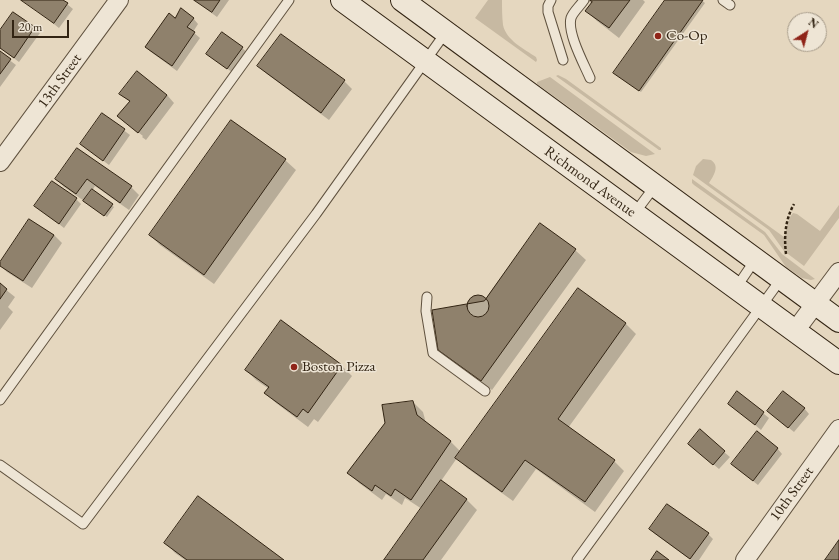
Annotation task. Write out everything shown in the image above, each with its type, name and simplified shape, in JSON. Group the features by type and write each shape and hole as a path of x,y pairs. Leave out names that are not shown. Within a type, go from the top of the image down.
{"main road":[{"name":"Richmond Avenue","path":"342,0 839,363"},
{"path":"402,0 839,321"}],"street":[{"name":"13th Street","path":"0,162 119,0"},
{"path":"795,331 839,272"},
{"name":"10th Street","path":"745,560 839,428"}],"lane":[{"path":"0,400 289,0"},
{"path":"551,0 548,6 548,12 563,60"},
{"path":"584,0 572,16 571,26 574,38 590,78"},
{"path":"0,465 83,524 316,214 446,32"},
{"path":"634,214 654,186"},
{"path":"736,288 756,260"},
{"path":"577,560 781,279"},
{"path":"427,297 426,311 433,353 485,391"}],"path":[{"path":"786,254 784,233 794,204"}],"shaded area":[{"path":"488,0 502,0 503,25 505,30 516,44 536,57 536,62 475,18"},
{"path":"558,75 566,79 661,148 661,150 556,76"},
{"path":"550,77 655,154 646,156 631,152 537,84 537,82"},
{"path":"703,159 714,162 716,168 709,183 784,237 790,217 793,213 797,214 820,231 839,205 839,218 804,266 784,251 769,230 693,175 696,166"},
{"path":"692,179 765,232 782,254 815,279 811,280 802,278 786,267 764,235 694,185 692,183"}],"building":[{"path":"21,0 63,0 68,3 54,23"},
{"path":"194,0 220,0 212,12"},
{"path":"590,0 630,0 609,28 585,11 592,2"},
{"name":"Co-Op","path":"665,0 703,0 639,91 613,73"},
{"path":"181,8 194,18 187,27 195,32 172,66 145,47 169,13 175,18"},
{"path":"13,12 35,27 14,58 0,48 0,30"},
{"path":"222,32 243,47 227,69 206,54"},
{"path":"281,34 345,80 321,113 257,66"},
{"path":"0,51 11,59 0,74"},
{"path":"137,71 167,95 138,133 117,116 130,101 119,94"},
{"path":"102,113 125,129 103,161 80,144"},
{"path":"231,120 286,159 204,275 149,235"},
{"path":"77,148 132,186 120,203 87,179 76,194 55,179"},
{"path":"52,181 77,198 59,224 34,206"},
{"path":"92,189 113,204 104,216 83,201"},
{"path":"29,219 54,235 23,281 0,266 0,262"},
{"path":"540,223 576,249 481,381 438,350 432,310 484,301"},
{"path":"0,283 7,289 0,299"},
{"path":"578,288 626,323 558,419 615,460 585,502 525,460 502,492 455,458"},
{"path":"478,295 486,298 489,306 486,314 478,317 470,314 467,306 470,298"},
{"name":"Boston Pizza","path":"281,320 342,365 308,413 303,409 297,417 264,393 269,387 245,370"},
{"path":"737,391 764,412 755,425 728,404"},
{"path":"783,391 805,408 788,428 767,411"},
{"path":"413,401 417,415 451,441 411,500 395,489 391,496 375,485 372,491 347,473 385,423 382,405"},
{"path":"700,429 725,451 713,465 688,444"},
{"path":"757,431 778,448 753,481 731,464"},
{"path":"441,480 467,499 423,560 384,560"},
{"path":"198,496 284,560 187,560 164,543"},
{"path":"667,504 709,533 690,559 649,529"},
{"path":"839,540 839,560 825,560"},
{"path":"657,551 669,560 651,560"}],"place":[{"name":"Co-Op","path":"658,36"},
{"name":"Boston Pizza","path":"294,367"}]}
